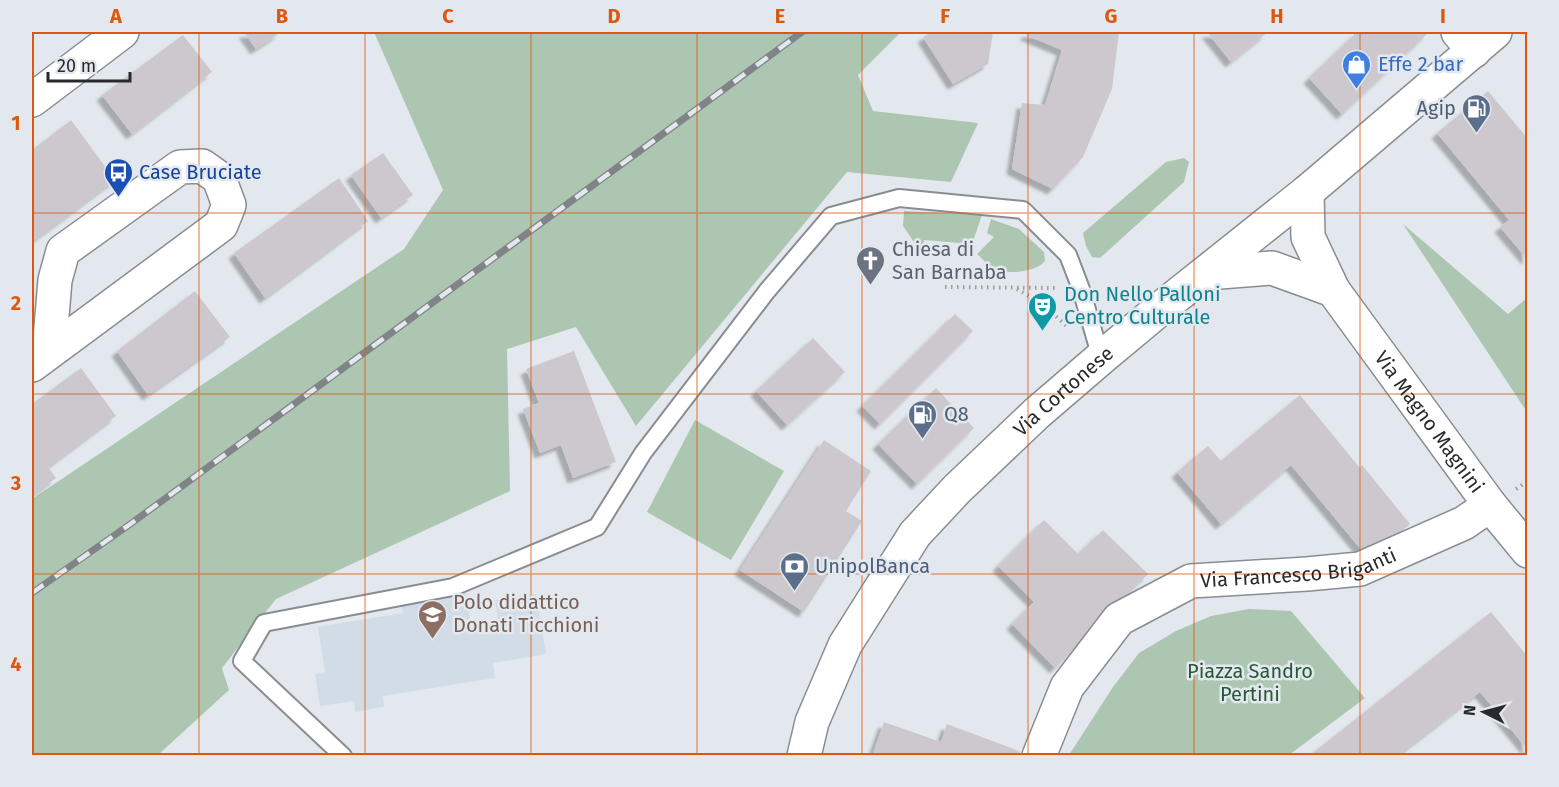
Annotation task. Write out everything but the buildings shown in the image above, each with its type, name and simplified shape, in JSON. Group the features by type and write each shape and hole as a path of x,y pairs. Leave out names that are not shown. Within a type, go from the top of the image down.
{"street":[{"path":"32,100 122,32"},
{"name":"Via Cortonese","path":"804,755 812,722 845,645 915,534 981,466 1037,413 1155,313 1307,192 1479,37"},
{"path":"202,166 219,178 229,206 221,225 40,359 63,251 180,167 202,166"},
{"name":"Via Magno Magnini","path":"1307,192 1308,237 1333,290 1397,380 1527,551"},
{"path":"1207,273 1272,268 1333,290"},
{"name":"Via Francesco Briganti","path":"1039,756 1067,687 1119,619 1191,580 1360,569 1464,523 1490,505"}],"lane":[{"path":"343,756 242,661 264,622 453,587 597,527 651,443 767,291 831,216 898,198 1023,210 1068,255 1081,288 1101,358"}],"path":[{"path":"945,287 1081,288"},
{"path":"1016,288 1041,303 1101,358"}],"shaded area":[{"name":"Polo didattico Donati Ticchioni","path":"466,591 471,625 498,620 495,600 536,594 546,654 493,663 495,678 383,696 384,707 355,712 354,701 320,706 315,674 325,672 318,627 403,613 401,602"}],"green space":[{"path":"374,32 901,32 858,75 873,111 978,123 951,182 847,172 636,426 576,327 507,349 510,491 276,599 222,668 229,690 158,755 32,756 32,499 404,249 443,190"},
{"path":"1184,158 1189,162 1184,182 1100,258 1092,257 1083,233 1166,162"},
{"path":"904,211 982,215 972,244 924,240 922,254 903,226"},
{"path":"991,219 1019,229 1044,252 1045,261 1036,267 1018,272 1000,271 991,266 977,254 994,237 987,233"},
{"path":"1403,224 1508,314 1527,298 1527,412"},
{"path":"695,420 784,471 731,560 647,512"},
{"name":"Piazza Sandro Pertini","path":"1249,609 1291,611 1365,698 1289,755 1069,755 1113,687 1139,653 1176,631 1211,616"}],"railway":[{"path":"32,593 129,525 802,32"}],"place":[{"name":"Effe 2 bar","path":"1357,90"},
{"name":"Agip","path":"1477,134"},
{"name":"Case Bruciate","path":"118,198"},
{"name":"Chiesa di San Barnaba","path":"871,286"},
{"name":"Don Nello Palloni Centro Culturale","path":"1043,332"},
{"name":"Q8","path":"923,440"},
{"name":"UnipolBanca","path":"794,592"},
{"name":"Polo didattico Donati Ticchioni","path":"432,640"}]}
